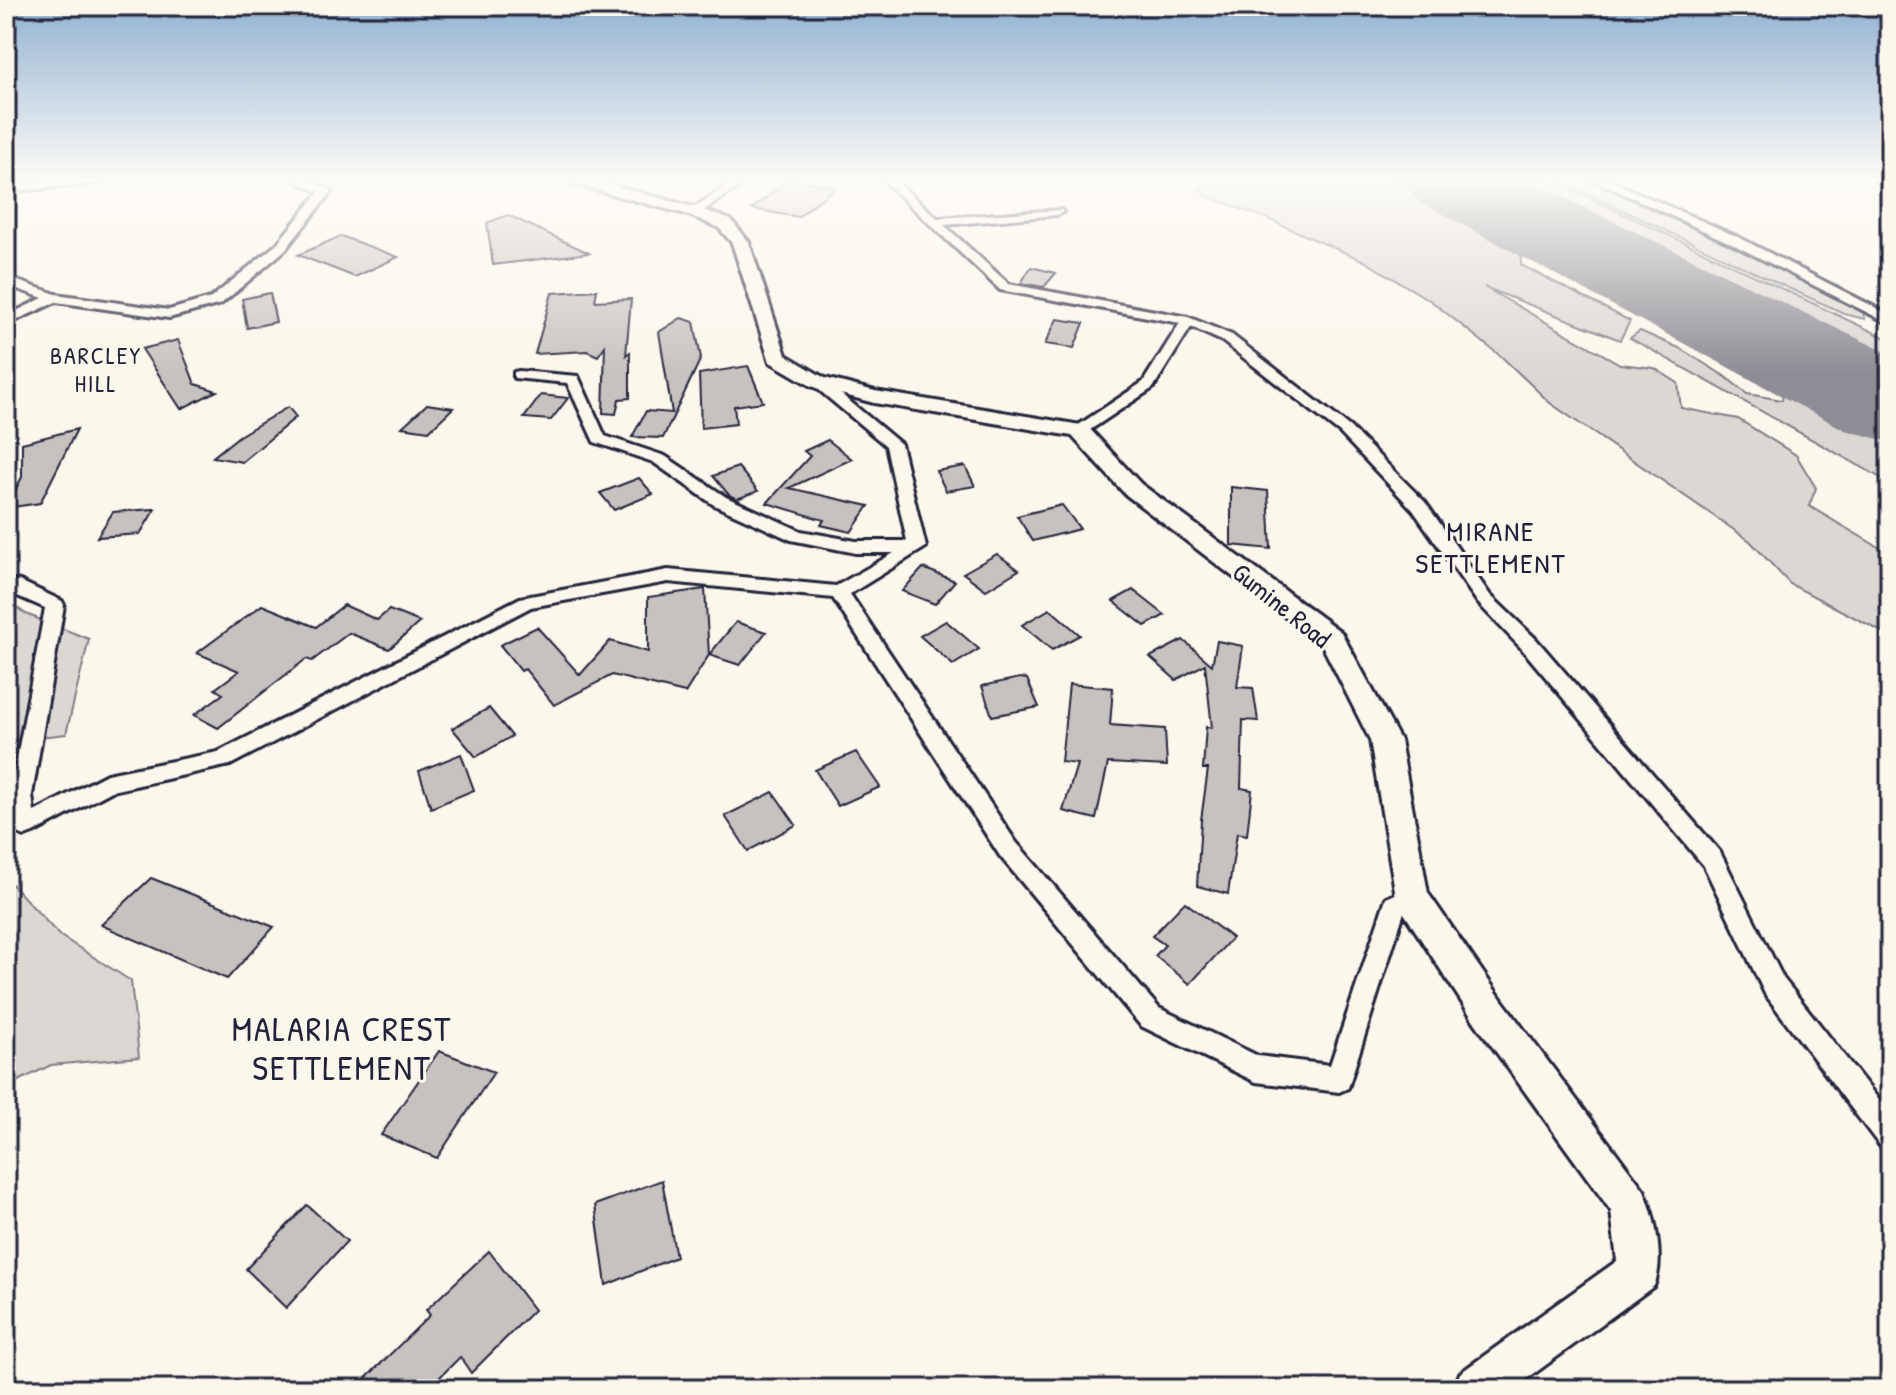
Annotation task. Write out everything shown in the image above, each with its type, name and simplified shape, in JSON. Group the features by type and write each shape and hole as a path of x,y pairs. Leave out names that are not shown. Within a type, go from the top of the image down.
{"main road":[{"path":"741,245 777,358 818,382 874,397 1079,431"},
{"name":"Gumine Road","path":"1079,431 1133,489 1332,639 1385,740 1412,897 1489,1012 1630,1204 1639,1271 1476,1389"}],"street":[{"path":"6,281 54,298 169,314 216,301 283,245"},
{"path":"959,245 1005,287 1188,321 1227,338 1345,430 1419,506 1484,599 1529,644 1712,859 1774,986 1890,1136"},
{"path":"1744,245 1890,320"},
{"path":"6,321 54,298"},
{"path":"1079,431 1148,385 1188,321"},
{"path":"519,375 573,379 599,439 659,459 720,501 797,536 856,547 917,547"},
{"path":"818,382 893,444 917,547"},
{"path":"6,585 14,585 55,605 21,795 25,827 107,783 223,759 526,602 668,576 839,592 917,547"},
{"path":"839,592 1008,849 1150,1017 1256,1069 1339,1079 1394,905 1412,897"}],"shaded area":[{"path":"1328,245 1539,245 1653,304 1650,317 1571,273 1521,256 1521,265 1630,321 1620,340 1484,287 1620,364 1654,368 1678,383 1681,408 1738,419 1796,455 1816,488 1809,506 1890,554 1890,636 1790,584 1750,541 1550,403 1503,358 1431,301 1364,261"},
{"path":"1637,245 1690,245 1890,340 1890,367"},
{"path":"1697,245 1740,245 1862,310 1865,319 1848,315"},
{"path":"1640,331 1679,348 1747,394 1782,400 1785,377 1890,432 1890,483 1630,338"},
{"path":"6,600 26,614 89,639 66,734 6,741"},
{"path":"6,878 59,935 131,981 139,1057 51,1065 6,1087"}],"building":[{"path":"320,245 366,245 398,257 355,277 298,255"},
{"path":"490,245 572,245 589,253 493,265"},
{"path":"1031,267 1056,273 1044,287 1021,283"},
{"path":"597,290 595,301 631,299 626,355 630,352 630,398 619,399 616,414 603,413 605,346 598,356 587,351 535,354 552,293"},
{"path":"270,293 276,322 247,328 242,299"},
{"path":"681,318 694,322 701,358 663,438 632,437 646,411 672,413 659,332"},
{"path":"1057,319 1084,323 1074,348 1045,344"},
{"path":"178,340 195,384 217,391 181,409 142,349"},
{"path":"748,366 763,402 734,406 736,424 701,428 699,374"},
{"path":"541,395 568,398 551,420 524,418"},
{"path":"427,404 453,408 429,431 402,427"},
{"path":"288,407 296,417 242,462 213,457 239,436"},
{"path":"77,429 40,503 6,508 22,477 22,443"},
{"path":"828,440 852,459 789,488 869,506 851,532 821,525 824,520 767,503 810,456 804,451"},
{"path":"965,466 975,486 946,491 936,471"},
{"path":"738,467 758,491 737,499 729,495 713,476"},
{"path":"639,478 653,494 614,510 600,493"},
{"path":"1231,487 1268,491 1271,549 1231,545"},
{"path":"1062,505 1080,529 1033,541 1017,516"},
{"path":"155,509 140,534 97,537 113,512"},
{"path":"997,554 1019,570 986,590 963,573"},
{"path":"923,568 955,581 935,604 902,591"},
{"path":"705,589 709,655 685,693 612,675 554,705 525,669 521,671 500,645 537,627 580,675 610,641 648,652 648,597"},
{"path":"1133,590 1165,615 1145,626 1113,601"},
{"path":"262,605 316,627 344,605 377,620 389,610 420,622 389,649 349,633 312,661 306,659 218,728 194,715 223,694 215,689 239,671 197,653"},
{"path":"1050,609 1080,635 1052,650 1022,625"},
{"path":"946,621 979,649 953,665 920,636"},
{"path":"736,622 766,632 740,665 709,655"},
{"path":"1183,640 1212,665 1217,641 1243,646 1237,687 1253,688 1258,721 1243,720 1241,788 1252,790 1247,835 1237,833 1228,894 1197,886 1208,769 1203,769 1206,727 1212,728 1205,664 1176,680 1150,657"},
{"path":"1027,679 1039,707 992,716 982,686"},
{"path":"1069,684 1113,688 1110,725 1165,729 1167,766 1108,763 1096,819 1063,811 1077,764 1061,762"},
{"path":"489,708 512,736 476,757 452,728"},
{"path":"856,752 880,787 838,806 815,770"},
{"path":"461,754 474,790 431,808 419,771"},
{"path":"773,792 796,825 748,851 725,816"},
{"path":"151,878 274,927 227,979 101,925"},
{"path":"1185,902 1232,938 1190,984 1155,956 1165,945 1152,936"},
{"path":"439,1051 494,1072 437,1158 381,1135"},
{"path":"662,1180 676,1257 606,1285 595,1205"},
{"path":"307,1205 347,1241 286,1308 246,1269"},
{"path":"489,1251 534,1310 471,1373 460,1357 428,1389 355,1389 430,1315 426,1310"}],"runway":[{"path":"1579,245 1890,403"}],"district":[{"name":"BARCLEY HILL","path":"96,369"},
{"name":"MIRANE SETTLEMENT","path":"1491,547"},
{"name":"MALARIA CREST SETTLEMENT","path":"342,1048"}]}
